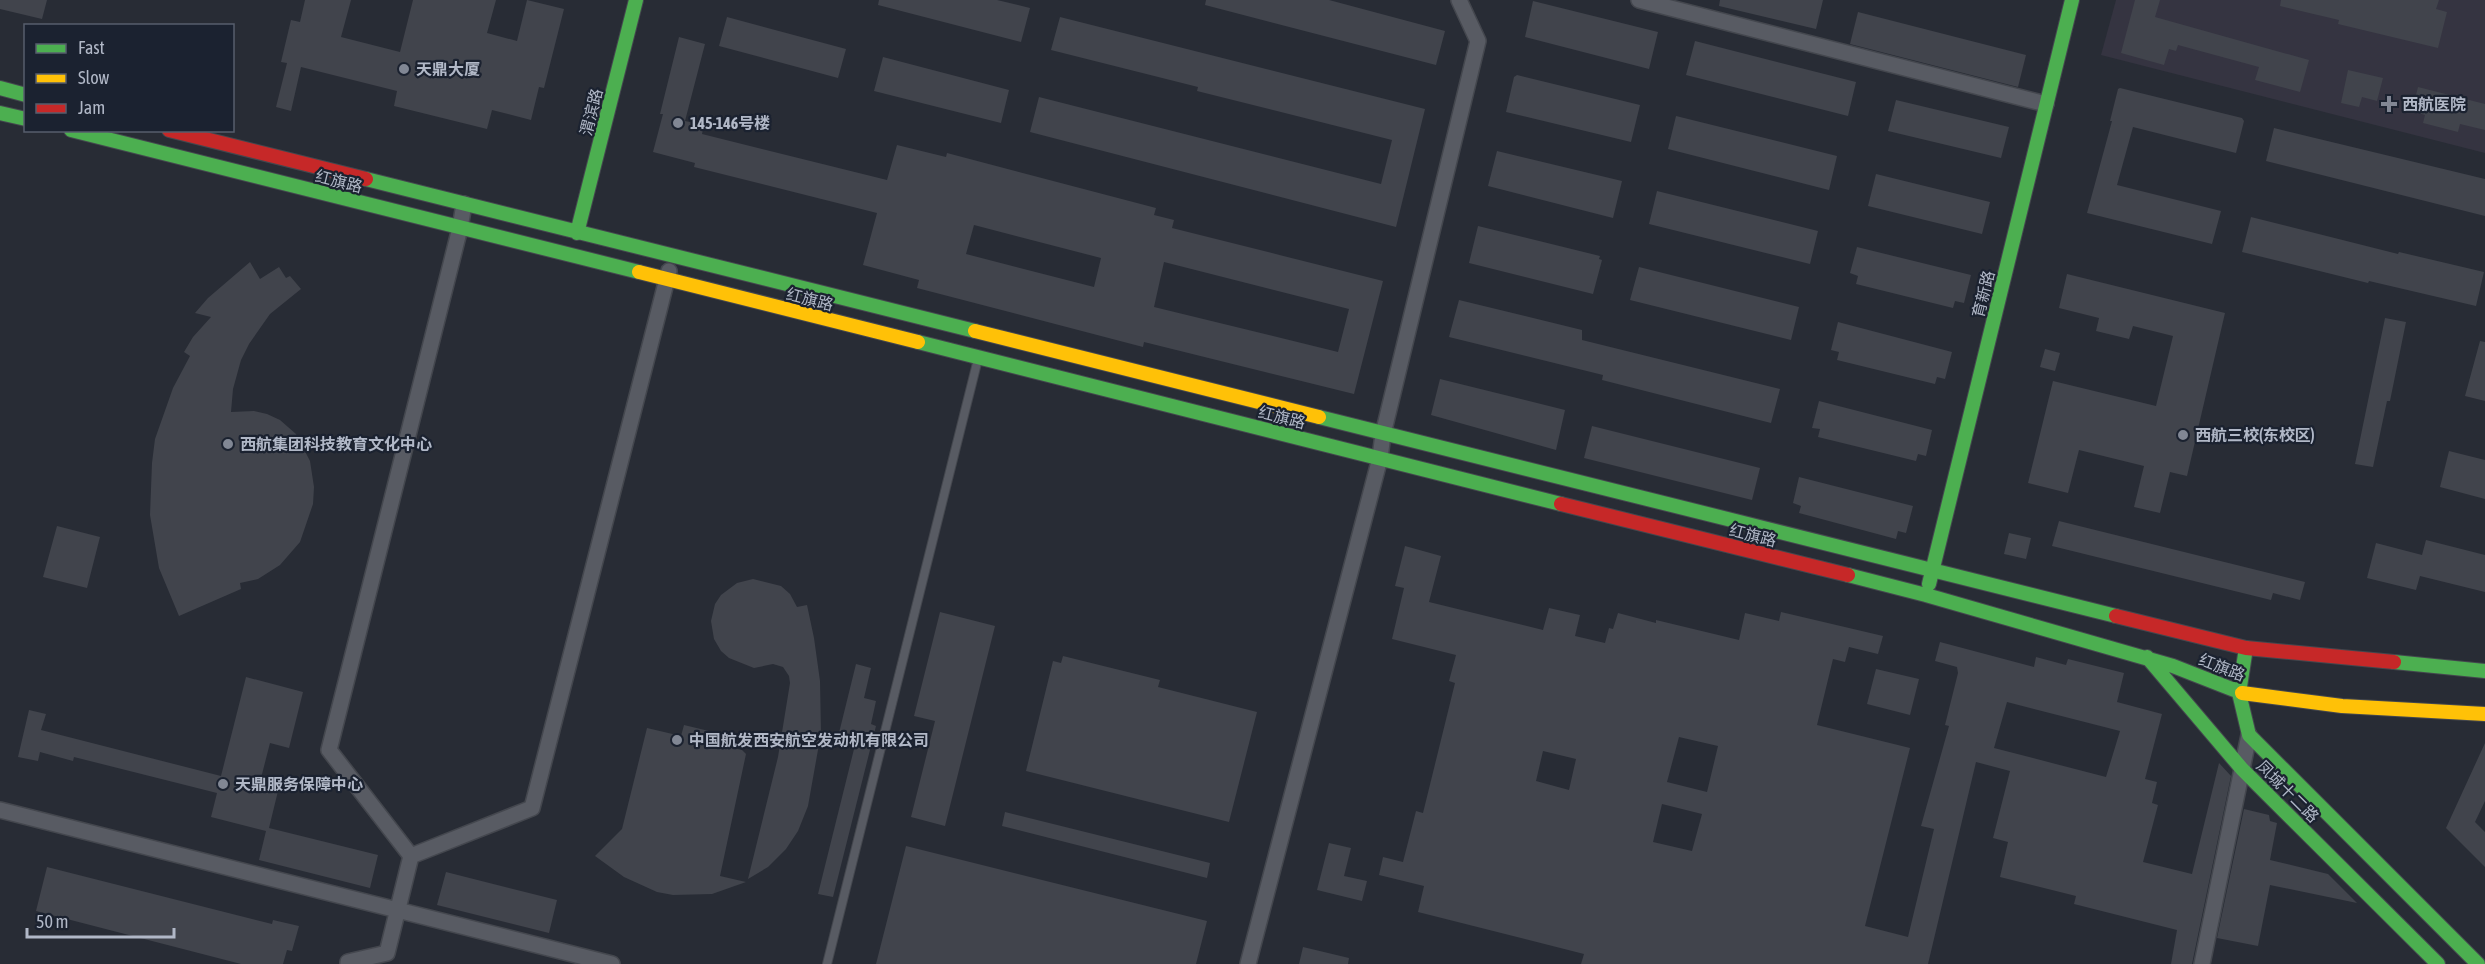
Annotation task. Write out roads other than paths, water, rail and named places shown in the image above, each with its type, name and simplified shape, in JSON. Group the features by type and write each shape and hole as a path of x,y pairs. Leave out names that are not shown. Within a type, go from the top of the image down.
{"main road":[{"name":"渭滨路","path":"577,232 636,0"},
{"name":"育新路","path":"1926,595 2072,0"},
{"path":"0,88 24,94"},
{"path":"0,113 24,119"},
{"name":"红旗路","path":"79,132 1926,595 2151,642 2246,648 2485,671"},
{"name":"红旗路","path":"177,132 1932,572 2151,642 2173,666 2239,693 2342,706 2485,714"},
{"name":"凤城十二路","path":"2151,642 2242,769 2438,964"},
{"path":"2246,648 2239,693 2249,735"},
{"name":"凤城十二路","path":"2249,735 2478,964"}],"street":[{"path":"1248,964 1380,458 1383,434 1478,41 1459,0"},
{"path":"1639,0 2046,104"},
{"path":"411,856 329,750 460,228 464,204"},
{"path":"411,856 532,808 673,256"},
{"path":"2202,964 2249,735"},
{"path":"0,810 612,964"},
{"path":"348,964 348,962 387,953 411,856"}],"lane":[{"path":"827,964 979,358"}],"place":[{"name":"天鼎大厦","path":"404,69"},
{"name":"西航医院","path":"2389,104"},
{"name":"145-146号楼","path":"678,123"},
{"name":"西航三校(东校区)","path":"2183,435"},
{"name":"西航集团科技教育文化中心","path":"228,444"},
{"name":"中国航发西安航空发动机有限公司","path":"677,740"},
{"name":"天鼎服务保障中心","path":"223,784"}]}
